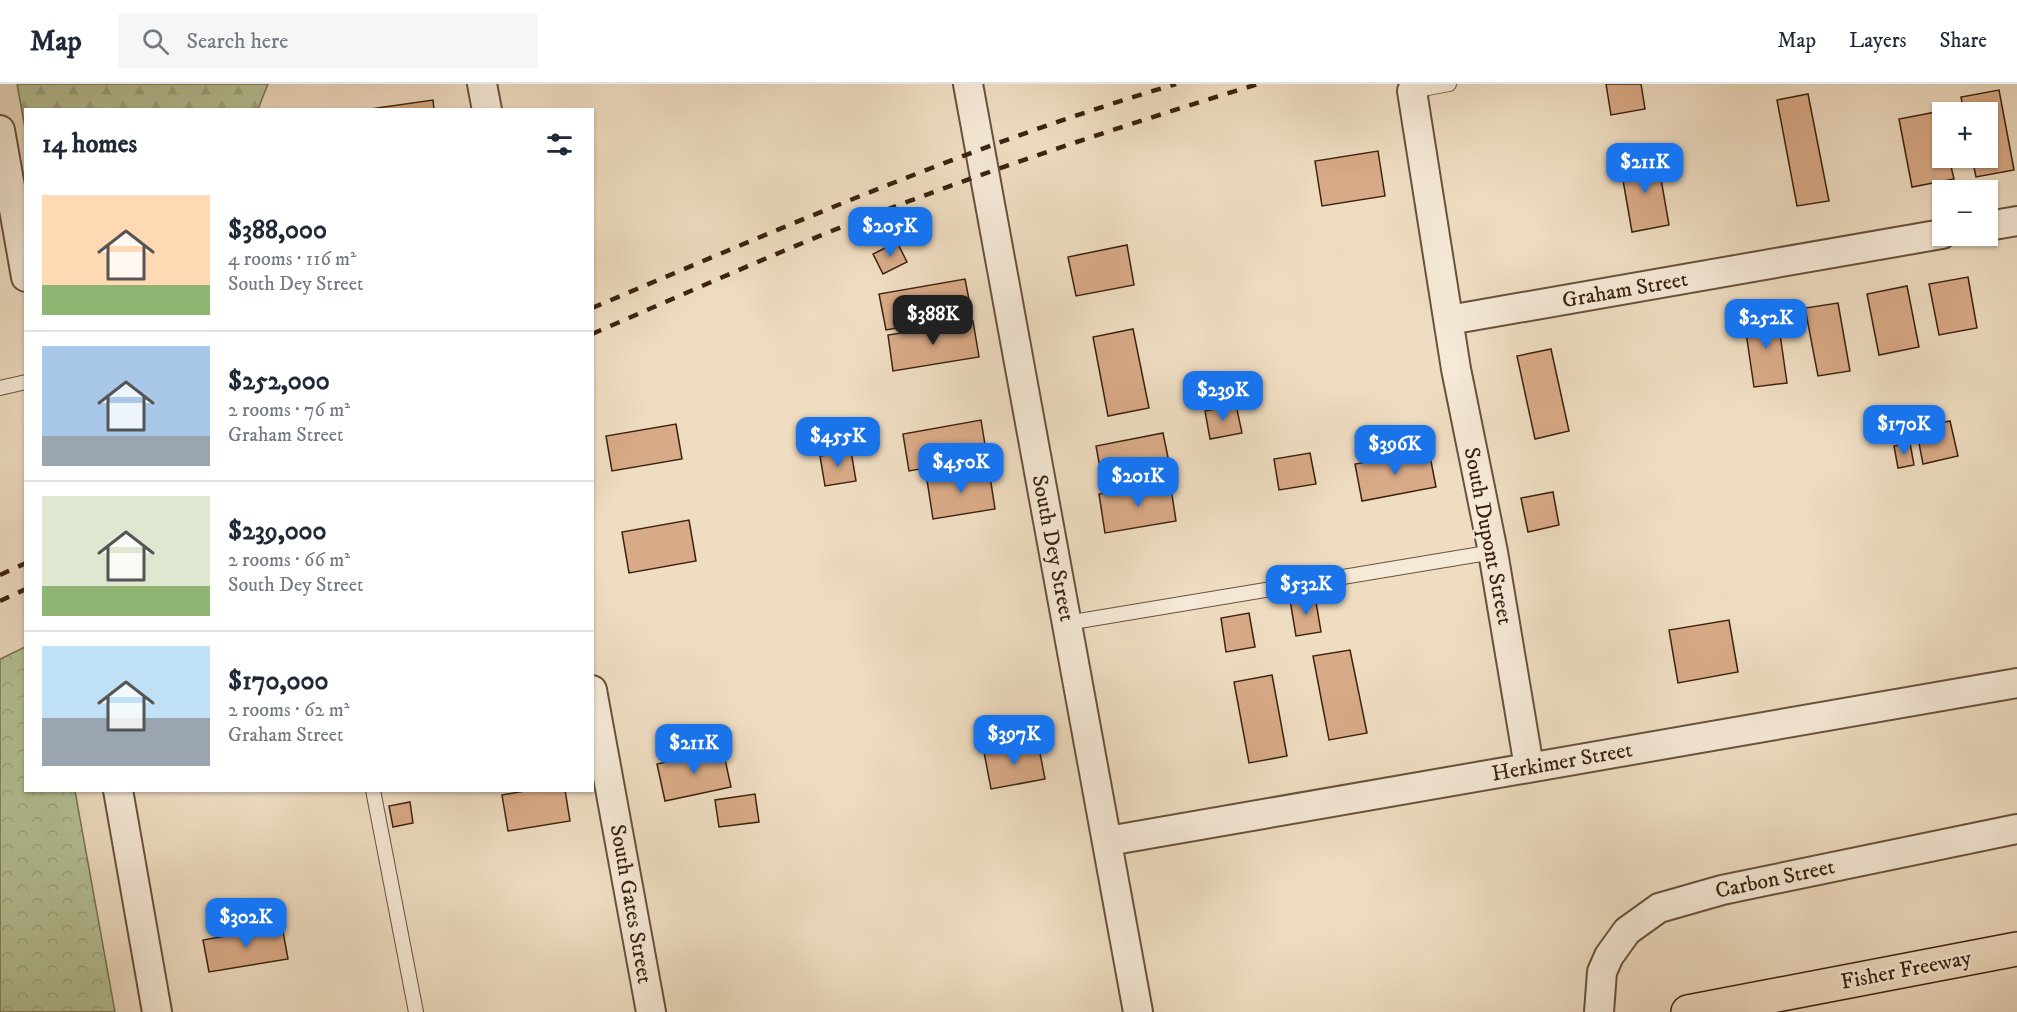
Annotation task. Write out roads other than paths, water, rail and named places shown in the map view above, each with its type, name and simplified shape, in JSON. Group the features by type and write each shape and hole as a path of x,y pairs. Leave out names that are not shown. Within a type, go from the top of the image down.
{"highway":[{"name":"Fisher Freeway","path":"1688,1012 2017,949"}],"street":[{"path":"482,84 487,108"},
{"name":"South Dey Street","path":"968,84 1138,1012"},
{"name":"South Dupont Street","path":"1412,91 1449,320 1493,552 1529,768"},
{"path":"0,130 24,266"},
{"path":"1998,224 2017,221"},
{"name":"Graham Street","path":"1449,320 1932,236"},
{"name":"Herkimer Street","path":"1108,841 2017,683"},
{"name":"South Gates Street","path":"594,701 651,1012"},
{"path":"118,792 157,1012"},
{"name":"Carbon Street","path":"1599,1012 1602,972 1609,957 1627,931 1659,908 1722,890 2017,829"}],"lane":[{"path":"1412,91 1449,84"},
{"path":"0,388 24,382"},
{"path":"1067,623 1493,552"},
{"path":"373,792 416,1012"}],"railway":[{"path":"594,307 808,217 954,159 1027,132 1176,84"},
{"path":"594,333 773,255 939,190 1044,153 1258,84"},
{"path":"0,575 24,564"},
{"path":"0,601 24,590"}]}
